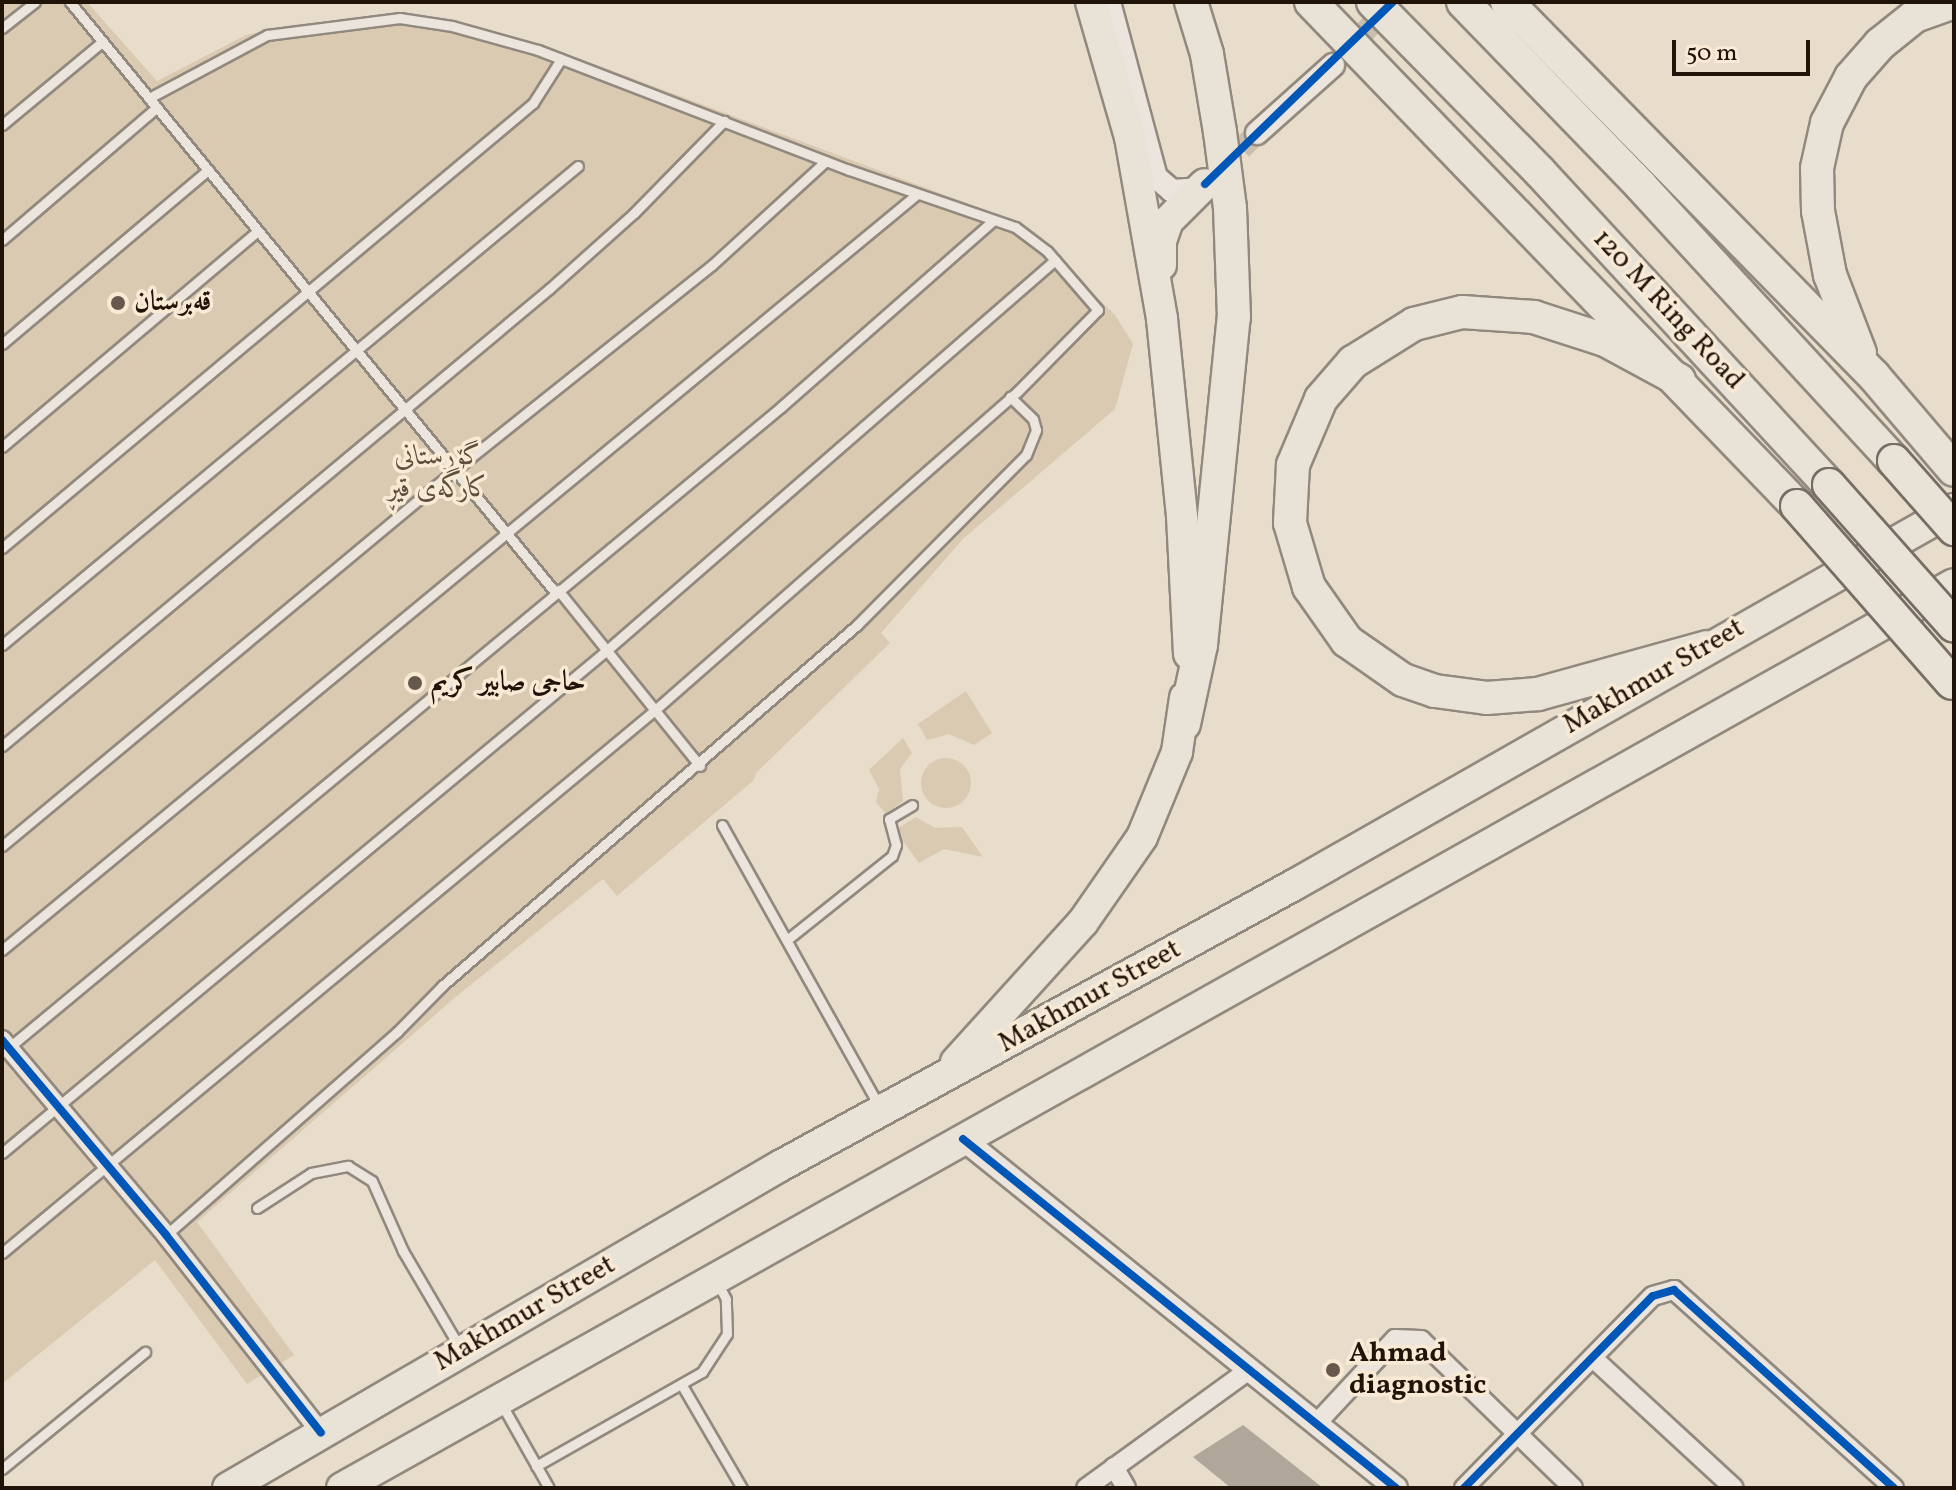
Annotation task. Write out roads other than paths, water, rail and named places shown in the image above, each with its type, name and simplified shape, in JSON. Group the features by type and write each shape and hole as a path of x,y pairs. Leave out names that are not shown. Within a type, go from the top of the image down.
{"highway":[{"path":"1091,2 1130,137 1162,319 1188,589 1184,724"},
{"path":"939,1081 1083,922 1114,879 1162,796 1184,724 1201,645 1234,317 1230,208 1220,132 1207,54 1191,2"},
{"path":"1311,2 1679,380 1797,506 1953,684"},
{"name":"120 M Ring Road","path":"1373,2 1540,172 1829,485 1954,626"},
{"path":"1463,2 1641,186 1954,529"},
{"path":"1507,2 1874,376 1954,470"},
{"path":"1874,376 1851,337 1830,275 1817,168 1827,123 1851,77 1915,16 1954,2"},
{"path":"1162,319 1163,233 1202,186"},
{"path":"1679,380 1605,340 1534,317 1462,312 1414,324 1353,362 1321,399 1293,465 1290,523 1309,587 1347,641 1403,680 1435,691 1487,698 1538,694 1707,647"},
{"name":"Makhmur Street","path":"228,1488 882,1111 1294,885 1954,509"},
{"path":"342,1488 1954,584"}],"street":[{"path":"1109,2 1159,182 1172,191 1202,186"},
{"path":"1257,133 1333,65"},
{"path":"4,1047 166,1235 321,1433"},
{"path":"963,1139 1396,1488"},
{"path":"1464,1488 1518,1437 1653,1296 1674,1290 1894,1488"},
{"path":"1316,1424 1395,1339 1421,1340 1573,1488"},
{"path":"1594,1359 1734,1488"},
{"path":"1086,1488 1249,1370"},
{"path":"1114,1467 1126,1488"}],"lane":[{"path":"2,28 35,2"},
{"path":"70,2 700,766"},
{"path":"2,1253 655,710 1010,397 1098,310 1028,234 826,161 561,59 419,20 342,23 252,40 149,98"},
{"path":"2,125 103,41"},
{"path":"2,548 533,103 561,59"},
{"path":"2,240 157,107"},
{"path":"2,746 406,411 634,213 724,121"},
{"path":"2,846 769,217 826,161"},
{"path":"2,645 578,166"},
{"path":"2,344 208,170"},
{"path":"2,950 504,531 917,194"},
{"path":"4,1047 793,396 994,220"},
{"path":"2,447 258,231"},
{"path":"2,1153 607,650 1055,260"},
{"path":"166,1235 397,1032 442,986 700,766 857,625 1026,455 1036,430 1033,419 1010,397"},
{"path":"788,939 892,856 896,845 889,819 912,805"},
{"path":"722,825 882,1111"},
{"path":"257,1208 311,1173 348,1166 372,1181 403,1251 462,1351"},
{"path":"536,1466 683,1387 702,1372 727,1334 726,1299 715,1277"},
{"path":"2,1469 145,1352"},
{"path":"683,1387 742,1488"},
{"path":"498,1398 549,1488"}],"tunnel":[{"path":"1333,65 1392,3"},
{"path":"1218,172 1257,133"}],"place":[{"name":"قەبرستان","path":"118,303"},
{"name":"حاجی صابیر کریم","path":"415,683"},
{"name":"Ahmad diagnostic","path":"1333,1370"}],"park label":[{"name":"گۆڕستانی کارگەی قیڕ","path":"439,473"}]}
